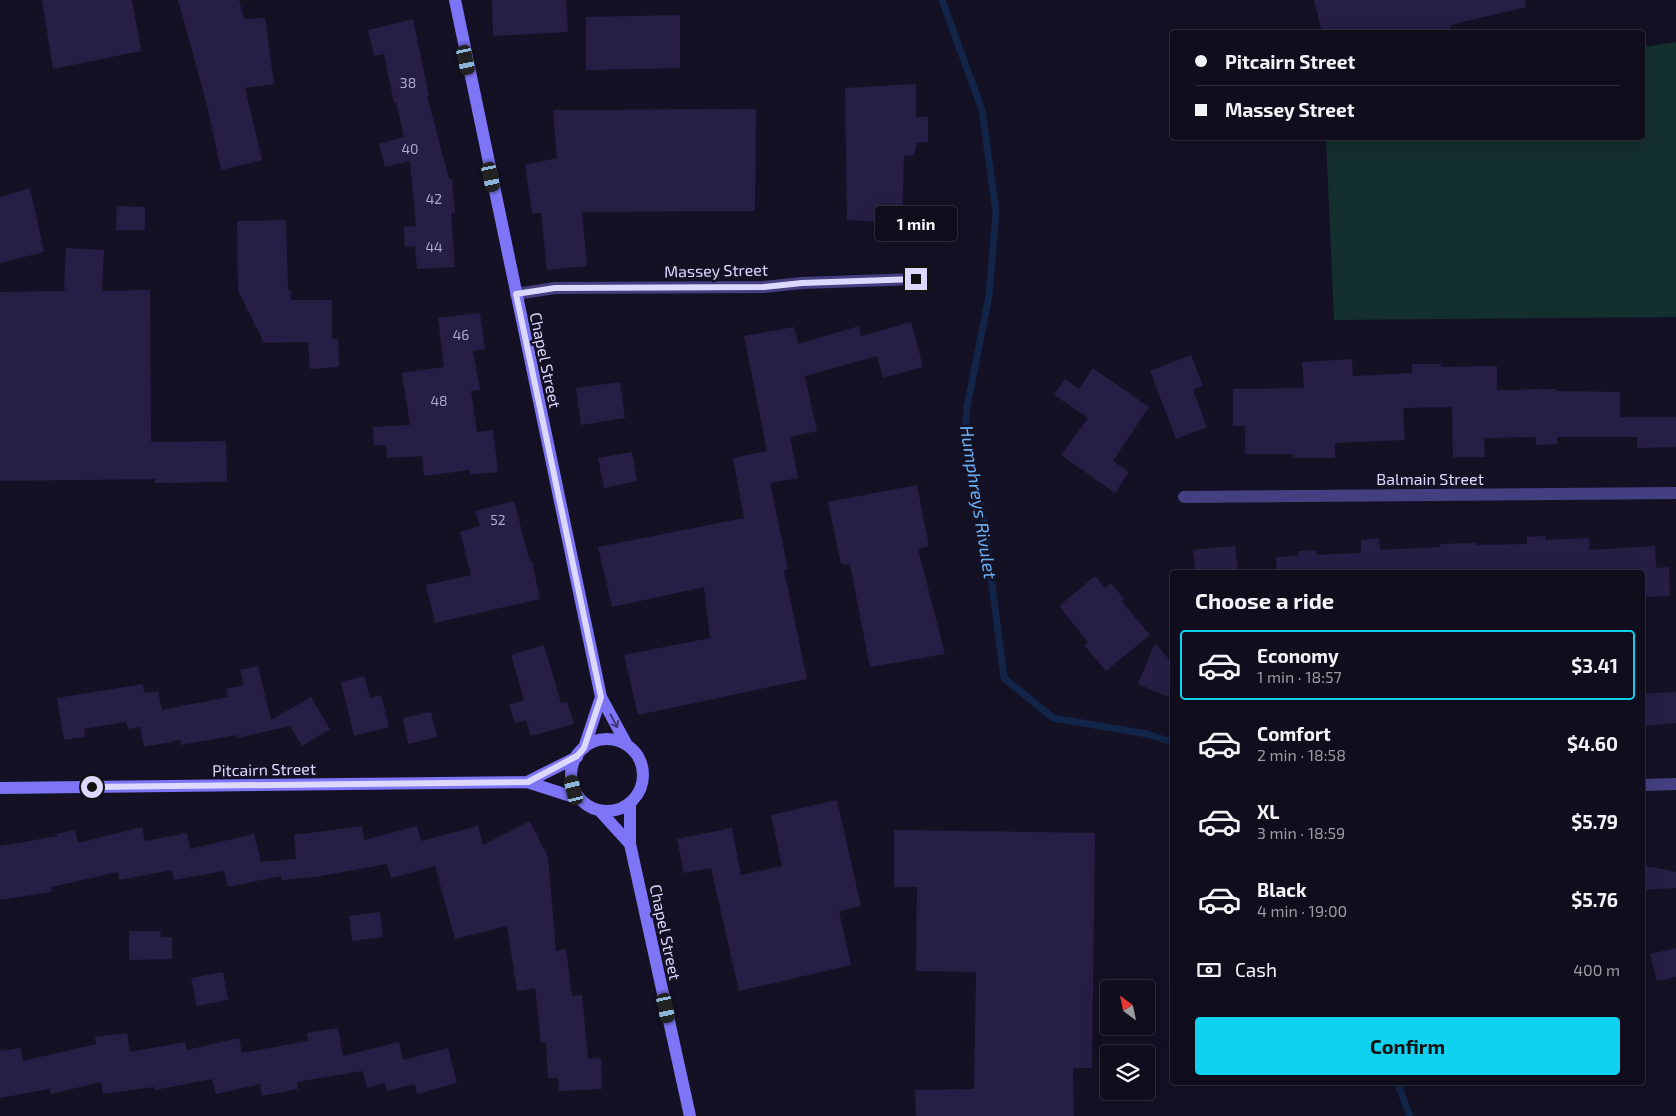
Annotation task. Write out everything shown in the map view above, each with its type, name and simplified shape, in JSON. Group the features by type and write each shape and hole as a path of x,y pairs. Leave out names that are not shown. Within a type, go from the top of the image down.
{"street":[{"name":"Chapel Street","path":"455,0 601,697 627,745"},
{"name":"Massey Street","path":"516,294 555,288 764,287 802,283 916,279"},
{"name":"Balmain Street","path":"1184,497 1676,493"},
{"path":"580,752 605,740 616,740 627,745 638,757 643,773 638,794 630,803 610,811 599,810 580,800 574,790 571,779 572,767 580,752 601,697"},
{"name":"Pitcairn Street","path":"528,782 580,752"},
{"name":"Pitcairn Street","path":"0,788 528,782 580,800"},
{"path":"1645,785 1676,784"},
{"name":"Chapel Street","path":"630,803 630,844 690,1116"},
{"name":"Chapel Street","path":"599,810 630,844"}],"green space":[{"path":"1676,42 1676,317 1334,320 1326,140 1645,140 1645,47"}],"building":[{"path":"42,0 132,0 141,51 53,69"},
{"path":"178,0 239,0 244,19 265,18 274,84 245,88 262,160 221,170 207,105"},
{"path":"492,0 566,0 568,32 493,36"},
{"path":"1314,0 1525,0 1526,7 1450,25 1451,30 1322,30"},
{"path":"680,15 680,68 586,70 586,17"},
{"path":"413,19 429,96 427,96 449,179 452,179 455,213 451,213 455,267 417,269 415,246 405,247 404,227 416,226 410,161 385,167 379,144 404,137 396,102 394,103 384,54 374,56 368,30"},
{"path":"916,84 916,117 928,117 928,142 917,143 914,155 904,156 902,223 847,220 845,88"},
{"path":"756,109 755,211 582,212 587,266 547,270 541,213 532,213 525,165 557,158 553,110"},
{"path":"30,188 44,252 0,263 0,197"},
{"path":"117,206 145,207 145,230 116,230"},
{"path":"286,220 288,290 291,290 291,300 332,300 332,339 338,339 339,367 310,369 308,342 264,343 238,291 237,221"},
{"path":"66,248 104,250 102,291 150,290 151,442 226,441 227,482 155,483 155,479 0,481 0,292 67,291 64,289"},
{"path":"480,313 485,349 473,351 480,390 471,391 477,432 493,430 498,472 470,475 470,470 424,476 422,456 387,458 386,445 374,446 373,427 410,425 402,373 444,367 438,318"},
{"path":"911,322 923,367 883,378 877,356 805,376 817,431 790,437 798,478 770,483 788,569 784,570 807,679 638,715 624,655 710,638 704,587 612,607 598,547 744,518 733,458 767,451 744,336 794,327 798,344 859,326 861,336"},
{"path":"1191,355 1203,386 1193,390 1207,427 1176,439 1150,371"},
{"path":"1352,359 1353,376 1412,373 1412,364 1441,364 1441,367 1497,366 1497,390 1556,389 1556,391 1620,392 1620,417 1676,417 1676,447 1637,448 1637,437 1557,437 1557,444 1536,445 1536,437 1484,438 1485,457 1453,457 1452,407 1403,408 1405,440 1335,443 1335,458 1293,458 1293,454 1245,454 1245,426 1233,426 1233,389 1304,388 1302,362"},
{"path":"1093,368 1149,407 1113,461 1129,472 1115,493 1061,455 1088,418 1054,395 1065,379 1079,389"},
{"path":"620,382 625,418 581,425 576,388"},
{"path":"632,452 637,481 604,488 598,458"},
{"path":"917,485 929,546 918,549 945,654 870,667 850,565 841,564 828,502"},
{"path":"514,501 530,562 532,561 540,599 435,623 426,585 471,575 460,532 480,526 475,511"},
{"path":"1545,536 1545,540 1589,538 1589,550 1655,546 1656,568 1669,567 1670,596 1645,597 1645,570 1277,570 1276,557 1298,556 1298,551 1316,550 1317,555 1361,553 1361,540 1379,538 1380,550 1441,547 1440,544 1527,544 1527,537"},
{"path":"1235,546 1238,570 1195,570 1193,550"},
{"path":"1095,576 1105,588 1111,583 1124,599 1121,601 1150,635 1106,671 1084,645 1088,642 1059,606"},
{"path":"1155,643 1170,661 1170,692 1168,697 1138,684"},
{"path":"544,645 561,703 567,702 574,724 531,736 526,720 515,723 509,705 524,700 511,655"},
{"path":"258,666 271,720 311,697 330,729 302,746 290,726 237,738 237,735 181,745 180,740 144,747 140,727 128,729 126,722 84,729 85,737 64,740 57,698 143,684 144,693 158,691 162,710 228,697 226,689 244,685 240,670"},
{"path":"364,676 370,698 381,695 389,727 354,736 341,682"},
{"path":"1676,692 1676,723 1645,726 1645,694"},
{"path":"431,712 437,737 408,744 403,718"},
{"path":"837,800 861,906 839,911 851,965 739,991 711,868 684,873 677,839 732,828 741,875 782,866 771,815"},
{"path":"530,821 548,857 556,951 566,949 572,996 582,995 588,1059 601,1058 602,1089 559,1091 558,1078 548,1078 546,1042 541,1043 535,988 517,991 507,926 455,939 435,866 391,878 387,864 315,877 281,880 281,876 228,887 224,871 174,880 172,870 119,880 118,872 51,887 52,892 0,900 0,846 58,836 57,834 75,830 78,843 142,827 145,841 187,833 190,849 254,834 261,862 296,859 294,835 362,826 364,840 417,826 421,841 478,826 483,845"},
{"path":"894,830 1095,833 1092,1068 1073,1068 1074,1116 916,1116 915,1090 974,1089 976,972 916,971 917,887 894,887"},
{"path":"1645,866 1676,872 1676,888 1645,890"},
{"path":"380,912 383,937 352,941 349,916"},
{"path":"129,931 161,931 160,937 172,937 172,959 129,960"},
{"path":"1676,948 1676,977 1657,981 1650,954"},
{"path":"223,972 228,1000 197,1006 191,978"},
{"path":"338,1028 343,1056 399,1042 403,1060 448,1048 457,1083 417,1094 415,1084 387,1091 385,1083 367,1088 363,1071 297,1082 298,1089 262,1096 260,1084 216,1094 212,1079 155,1090 154,1087 103,1094 101,1082 51,1094 49,1089 0,1098 0,1051 20,1048 23,1061 96,1044 95,1037 127,1033 130,1052 185,1042 187,1050 239,1038 242,1053 308,1041 307,1033"}],"waterway":[{"name":"Humphreys Rivulet","path":"942,0 982,110 996,212 989,296 967,407 965,434 984,522 1004,678 1053,718 1147,734 1170,741"},
{"name":"Humphreys Rivulet","path":"1398,1085 1410,1116"}],"route":[{"path":"92,787 528,782 577,756 584,748 601,697 516,294 555,288 764,287 802,283 916,279"}]}
